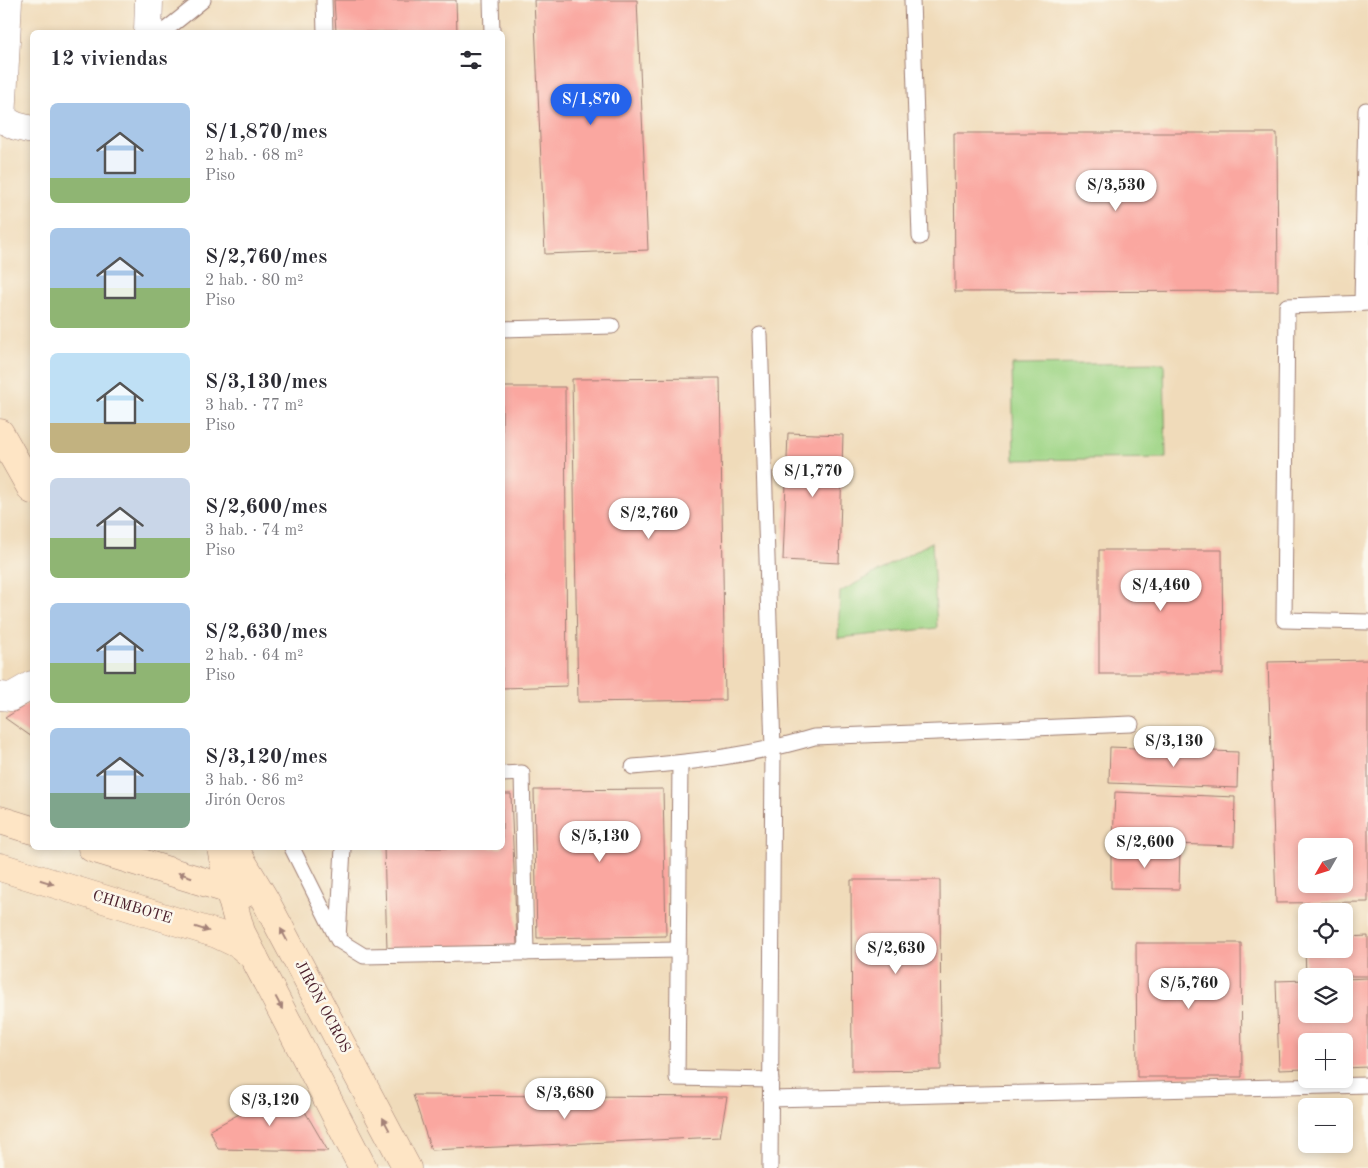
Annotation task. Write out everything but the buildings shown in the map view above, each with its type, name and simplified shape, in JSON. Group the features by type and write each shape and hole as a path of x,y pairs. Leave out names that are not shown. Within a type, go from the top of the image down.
{"main road":[{"path":"0,433 30,486"},
{"path":"0,820 30,829"},
{"path":"99,850 265,900"},
{"path":"221,850 229,889 241,932 363,1168"},
{"name":"JIRÓN OCROS","path":"235,850 265,900 407,1168"},
{"name":"CHIMBOTE","path":"0,867 217,934 240,945 257,960"}],"street":[{"path":"8,0 1,119 30,129"},
{"path":"148,30 149,0"},
{"path":"0,696 11,697 30,686"}],"lane":[{"path":"166,30 203,0"},
{"path":"324,0 325,30"},
{"path":"491,0 492,30"},
{"path":"912,0 920,237"},
{"path":"1366,110 1365,303 1286,306 1284,620 1368,622"},
{"path":"505,330 612,326"},
{"path":"760,335 773,749 770,1168"},
{"path":"633,767 680,763 773,749 814,737 1131,724"},
{"path":"680,763 678,1078 771,1080"},
{"path":"505,774 522,773 526,953"},
{"path":"293,850 338,940 364,956 678,950"},
{"path":"338,940 343,850"},
{"path":"770,1099 1368,1085"}],"green space":[{"path":"1164,363 1166,458 1014,460 1012,365"},
{"path":"932,542 937,628 838,638 840,592"}]}
